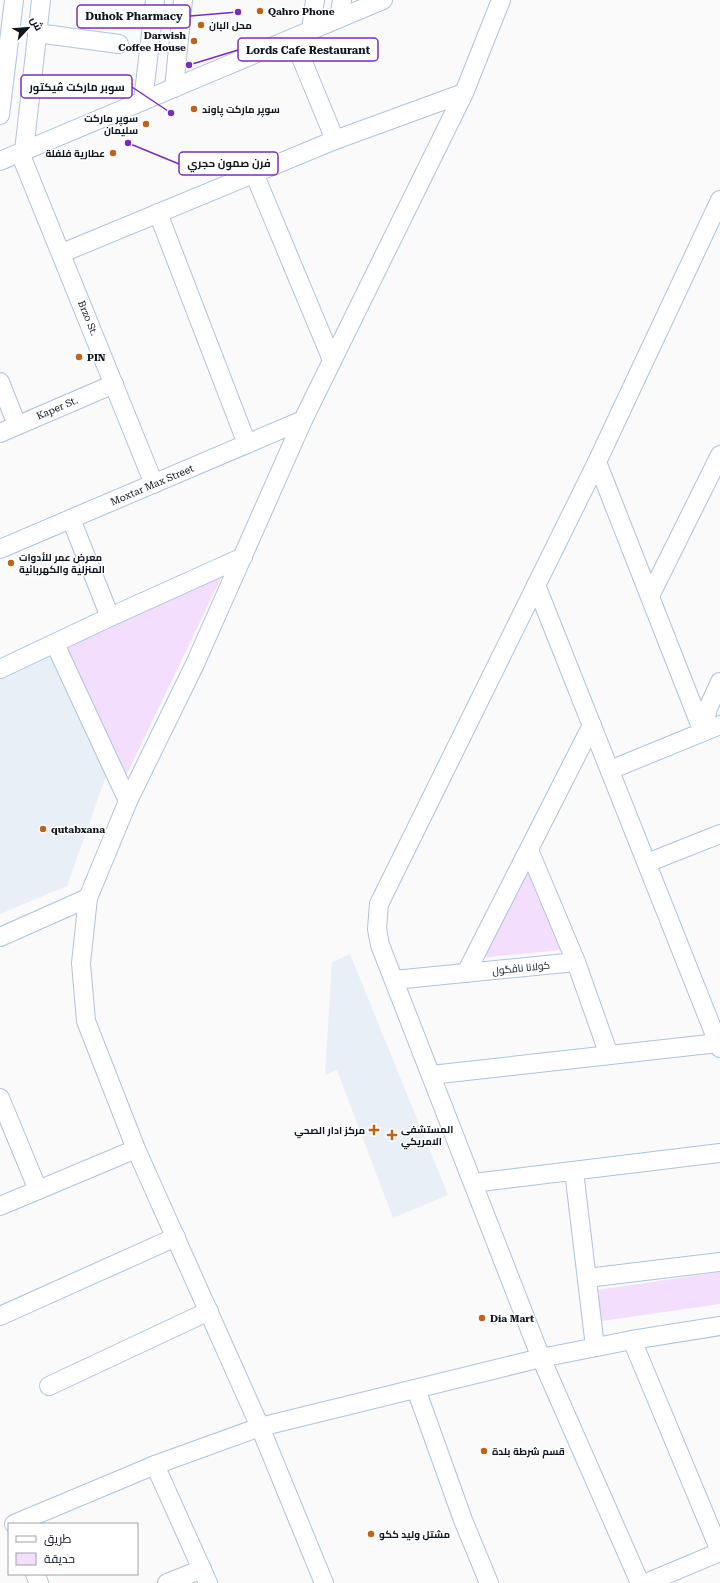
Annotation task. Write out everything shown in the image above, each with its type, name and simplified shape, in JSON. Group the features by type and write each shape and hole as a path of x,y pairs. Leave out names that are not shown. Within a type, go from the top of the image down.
{"street":[{"path":"0,115 14,0"},
{"path":"22,152 40,0"},
{"path":"143,101 155,0"},
{"path":"174,88 183,0"},
{"path":"311,30 315,0"},
{"path":"339,18 342,0"},
{"path":"0,161 383,0"},
{"path":"324,1583 260,1427 136,1149 86,1021 81,963 88,898 128,801 196,664 303,420 464,93 501,0"},
{"path":"152,31 180,34"},
{"path":"37,33 119,44"},
{"path":"293,38 335,140"},
{"path":"62,253 335,140 464,93"},
{"name":"Brzo St.","path":"22,152 154,484"},
{"path":"254,173 332,360"},
{"path":"640,1583 541,1358 380,945 378,929 379,904 597,462 720,200"},
{"path":"158,213 247,444"},
{"path":"0,382 18,425"},
{"name":"Kaper St.","path":"0,433 114,384"},
{"name":"Moxtar Max Street","path":"0,549 303,420"},
{"path":"650,596 720,455"},
{"path":"597,462 703,732"},
{"path":"70,519 110,617"},
{"path":"0,669 243,557"},
{"path":"431,1075 609,1055 719,1046 536,585"},
{"path":"55,644 128,801"},
{"path":"703,732 708,708 720,682"},
{"path":"466,973 592,725"},
{"path":"610,770 720,725"},
{"path":"647,863 720,834"},
{"path":"529,850 576,962 609,1055"},
{"path":"0,937 88,898"},
{"name":"کولانا ناڤگول","path":"394,980 576,962"},
{"path":"0,1098 38,1190"},
{"path":"0,1206 136,1149"},
{"path":"473,1183 720,1153"},
{"path":"574,1171 595,1347"},
{"path":"0,1316 176,1237"},
{"path":"587,1278 720,1262"},
{"path":"49,1386 209,1311"},
{"path":"16,1523 155,1466 260,1427 541,1358 632,1340 720,1326"},
{"path":"632,1340 720,1552 646,1583"},
{"path":"416,1389 463,1520 490,1583"},
{"path":"155,1466 205,1576 167,1583"}],"shaded area":[{"name":"qutabxana","path":"54,649 107,773 67,886 0,914 0,672"},
{"name":"المستشفى الامريكي","path":"350,954 448,1195 393,1218 337,1070 325,1075 332,962"}],"green space":[{"path":"224,572 124,780 64,646"},
{"path":"528,869 561,950 480,958"},
{"path":"720,1272 720,1304 602,1321 597,1290"}],"place":[{"name":"Qahro Phone","path":"260,11"},
{"name":"Duhok Pharmacy","path":"238,12"},
{"name":"محل البان","path":"201,25"},
{"name":"Darwish Coffee House","path":"194,41"},
{"name":"Lords Cafe Restaurant","path":"189,65"},
{"name":"سوپر ماركت پاوند","path":"194,109"},
{"name":"سوبر ماركت ڤيكتور","path":"171,113"},
{"name":"سوپر ماركت سليمان","path":"146,124"},
{"name":"فرن صمون حجري","path":"128,143"},
{"name":"عطارية فلفلة","path":"113,153"},
{"name":"PIN","path":"79,357"},
{"name":"معرض عمر للأدوات المنزلية والكهربائية","path":"11,563"},
{"name":"qutabxana","path":"43,829"},
{"name":"مركز ادار الصحي","path":"374,1130"},
{"name":"المستشفى الامريكي","path":"392,1135"},
{"name":"Dia Mart","path":"482,1318"},
{"name":"قسم شرطة بلدة","path":"484,1451"},
{"name":"مشتل وليد ككو","path":"371,1534"}]}
